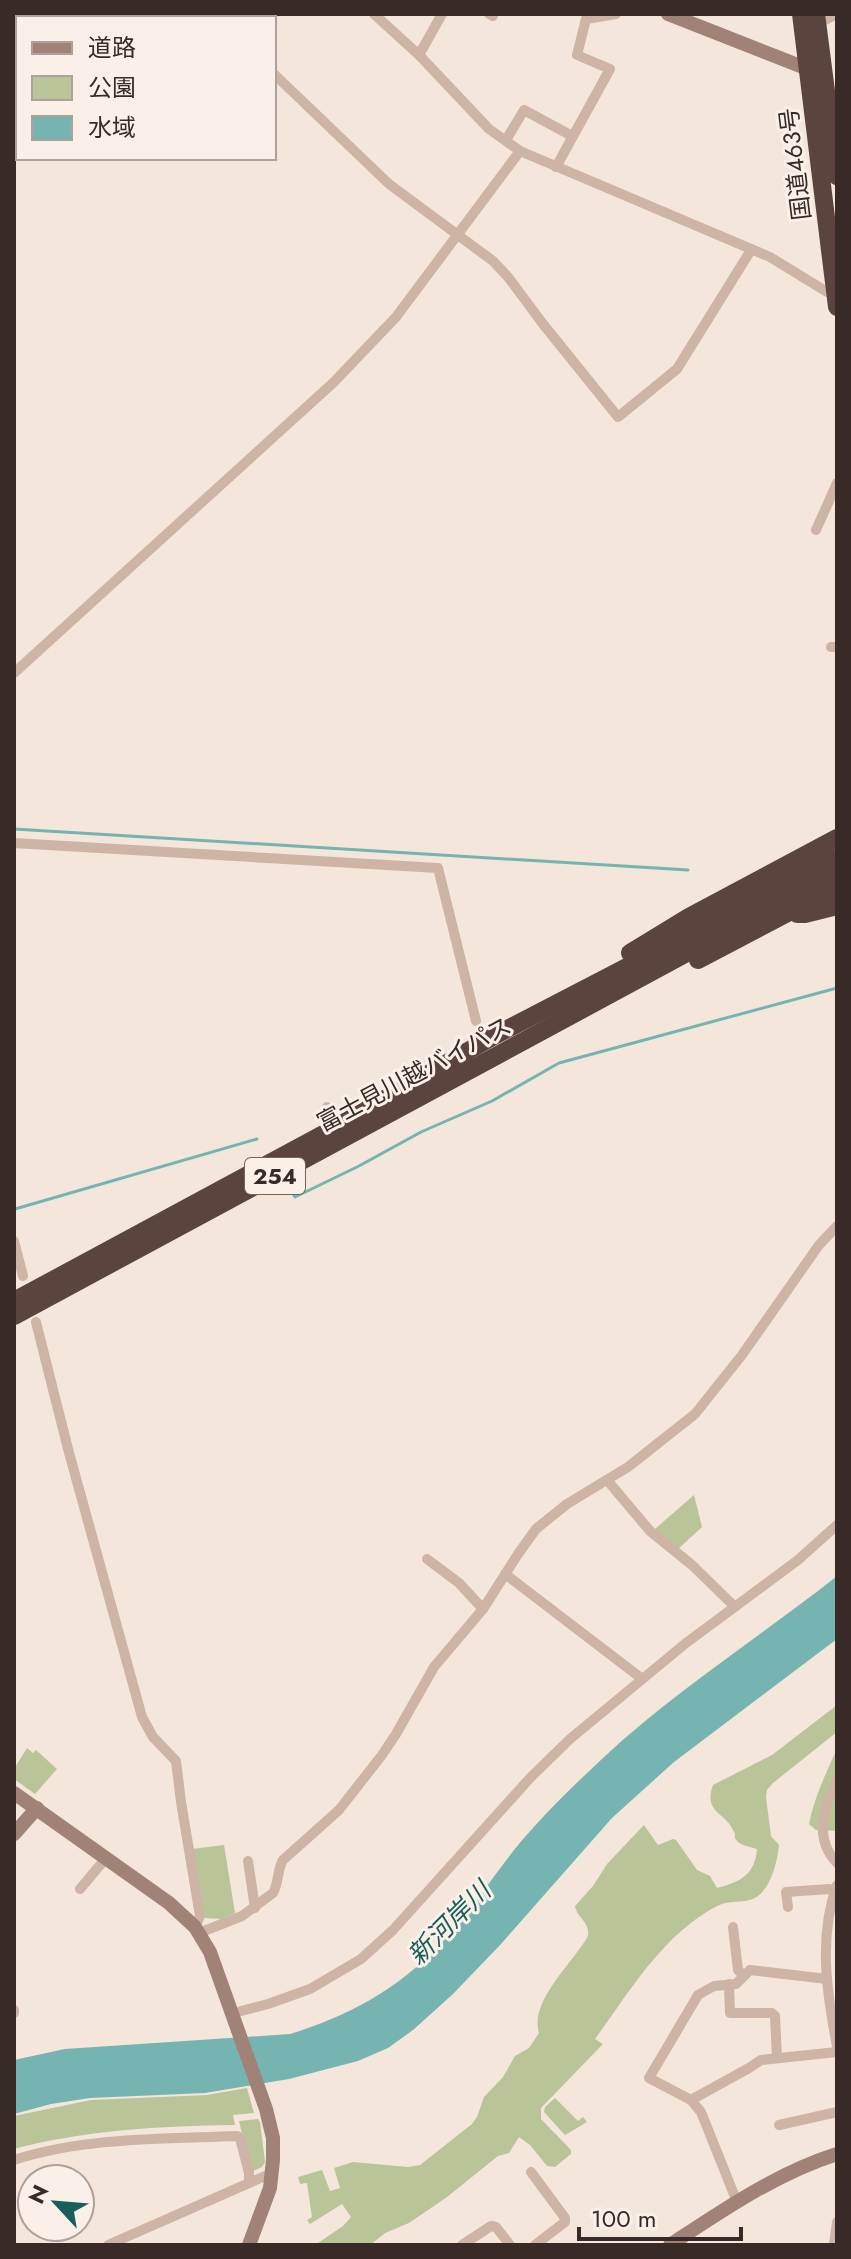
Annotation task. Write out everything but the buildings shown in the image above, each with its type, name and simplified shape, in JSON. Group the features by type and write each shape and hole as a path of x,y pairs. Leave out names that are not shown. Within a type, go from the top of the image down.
{"highway":[{"name":"国道463号","path":"811,17 808,69 836,299"},
{"name":"国道463号","path":"811,17 837,176"},
{"name":"254","path":"494,1036 689,917 837,838"},
{"name":"富士見川越バイパス","path":"14,1301 535,1036 567,1030 777,903 837,858"},
{"name":"富士見川越バイパス","path":"14,1316 336,1136 494,1036 837,872"},
{"name":"254","path":"777,903 837,887"},
{"name":"254","path":"777,903 805,914 837,906"}],"street":[{"path":"374,14 419,55 489,129 520,151 786,265 836,299"},
{"path":"419,55 442,14"},
{"path":"556,167 610,69 577,55 586,19 616,14"},
{"path":"668,14 808,69"},
{"path":"811,17 837,14"},
{"path":"276,76 389,184 493,261 618,417 677,369 751,250"},
{"path":"506,140 524,110 572,136"},
{"path":"14,673 334,382 396,317 520,151"},
{"path":"816,530 837,483"},
{"path":"14,843 438,868 476,1021"},
{"path":"327,1107 336,1136"},
{"path":"197,1930 234,1920 255,1908 275,1888 283,1860 333,1816 382,1755 434,1667 483,1609 536,1529 567,1504 607,1480 678,1428 706,1402 806,1262 837,1226"},
{"path":"14,1241 23,1276"},
{"path":"36,1322 142,1717 153,1737 176,1761 200,1916 197,1930"},
{"path":"607,1480 650,1531 692,1565 735,1607"},
{"path":"238,2014 310,1989 346,1970 369,1953 550,1757 641,1678 798,1560 837,1525"},
{"path":"427,1559 459,1583 483,1609"},
{"path":"505,1574 641,1678"},
{"path":"837,1781 822,1817 825,1848 837,1863"},
{"path":"14,1793 169,1903 197,1930 216,1965 238,2014 273,2138 272,2173 264,2207 249,2245"},
{"path":"14,1834 37,1808"},
{"path":"80,1889 106,1858"},
{"path":"248,1861 255,1908"},
{"path":"691,2100 761,2060 837,2049 827,1979 827,1925 836,1888 786,1892 788,1907"},
{"path":"733,1927 738,1970 744,1976"},
{"path":"737,2202 701,2112 691,2100 649,2078 698,1995 714,1986 736,1984 750,1970 827,1979"},
{"path":"729,1984 730,2013 772,2013 775,2016 777,2058"},
{"path":"779,2125 837,2112"},
{"path":"14,2160 33,2154 102,2144 237,2136 249,2169 249,2183"},
{"path":"670,2245 779,2179 837,2154"},
{"path":"531,2172 565,2218 565,2222 535,2245"},
{"path":"108,2245 272,2173"},
{"path":"834,2245 837,2222"},
{"path":"462,2245 491,2226 496,2227 510,2245"}],"green space":[{"path":"694,1495 702,1527 678,1549 655,1529"},
{"path":"837,1705 837,1732 767,1790 771,1836 779,1845 767,1886 750,1900 715,1907 672,1939 644,1971 595,2039 603,2044 541,2108 541,2119 571,2150 571,2154 555,2167 547,2166 519,2137 509,2153 498,2156 447,2197 370,2245 315,2245 351,2217 342,2204 310,2224 307,2220 312,2217 307,2183 300,2184 298,2177 322,2170 330,2191 340,2188 334,2168 353,2162 408,2167 420,2165 472,2124 484,2097 503,2077 515,2056 529,2048 539,2033 540,2008 546,1995 588,1936 587,1927 575,1906 607,1864 644,1825 658,1845 676,1840 697,1870 710,1876 717,1888 745,1876 753,1865 757,1849 738,1842 729,1824 713,1807 713,1785 772,1755"},
{"path":"27,1748 33,1753 36,1750 57,1769 35,1794 14,1779 14,1769"},
{"path":"837,1749 837,1831 816,1830 809,1824 811,1814"},
{"path":"224,1845 235,1913 222,1919 205,1918 192,1849"},
{"path":"247,2088 254,2113 233,2115 235,2125 123,2130 68,2137 14,2149 14,2116 91,2100 207,2095"},
{"path":"555,2098 578,2121 583,2117 587,2122 565,2135 544,2112"},
{"path":"258,2119 265,2162 251,2172 239,2121"}],"water":[{"path":"837,1576 837,1639 674,1762 612,1818 453,1994 388,2048 358,2061 289,2079 205,2093 90,2098 14,2114 14,2060 65,2049 290,2034 351,2010 389,1988 439,1945 524,1838 603,1758 688,1687"}],"waterway":[{"path":"14,829 688,870"},
{"path":"289,1188 295,1197 421,1132 492,1101 559,1063 837,988"},
{"path":"15,1209 257,1139"}],"water label":[{"name":"新河岸川","path":"449,1923"}]}
